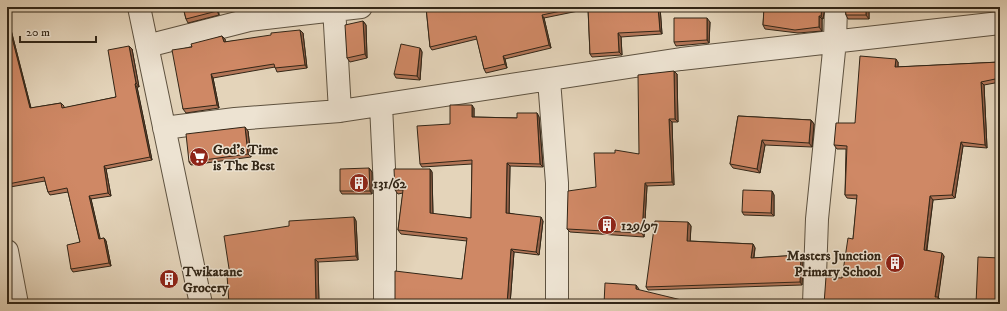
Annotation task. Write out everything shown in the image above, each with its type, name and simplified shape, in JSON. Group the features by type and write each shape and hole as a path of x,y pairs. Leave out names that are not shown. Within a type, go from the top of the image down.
{"street":[{"path":"139,7 201,304"},
{"path":"147,46 249,20 361,7"},
{"path":"814,304 817,219 835,41 836,7"},
{"path":"334,9 340,111"},
{"path":"164,128 234,119 340,111 681,59 1000,23"},
{"path":"549,80 557,183 557,304"},
{"path":"381,105 385,189 385,304"},
{"path":"7,251 17,304"}],"building":[{"path":"183,7 216,7 217,11 186,19"},
{"path":"426,7 580,7 542,15 549,45 503,56 505,64 484,69 476,36 430,47"},
{"path":"588,7 658,7 660,31 618,33 619,52 590,54"},
{"path":"764,7 822,7 821,16 819,16 819,27 795,30 763,25"},
{"path":"845,7 866,7 866,15 846,15"},
{"path":"674,18 707,18 707,40 674,42"},
{"path":"363,21 365,54 347,58 345,25"},
{"path":"9,26 30,108 61,103 62,108 116,97 108,50 129,46 150,157 104,166 108,193 89,196 99,239 104,238 109,263 71,269 67,245 80,242 67,188 48,192 44,177 8,184 7,27"},
{"path":"300,30 305,65 275,68 274,64 211,74 217,105 183,109 172,50 192,47 191,44 222,36 224,42 271,35 271,33"},
{"path":"401,44 420,48 417,76 394,74"},
{"path":"860,56 896,59 895,67 1000,62 1000,78 981,82 985,145 961,142 952,195 930,196 924,250 942,253 935,297 938,297 938,304 824,304 826,277 842,278 848,238 853,239 857,195 845,195 847,146 834,145 836,123 855,123"},
{"path":"674,71 675,119 669,119 672,182 645,183 642,233 567,229 568,191 596,187 594,153 615,153 615,150 639,154 638,75"},
{"path":"450,105 472,105 472,117 517,118 517,113 537,113 540,164 507,163 506,213 541,217 536,252 511,249 507,304 407,304 395,302 395,271 462,279 467,238 398,230 403,190 395,190 394,169 430,169 430,213 471,218 472,160 420,164 417,126 450,124"},
{"path":"738,116 811,120 809,143 762,140 757,169 730,164"},
{"path":"245,127 248,154 189,162 186,134"},
{"name":"131/62","path":"369,168 370,191 340,191 340,169"},
{"path":"743,190 772,191 771,213 742,212"},
{"path":"354,217 356,256 315,259 316,304 229,304 227,275 230,275 224,236 289,226 289,221"},
{"path":"655,221 688,222 687,241 753,244 751,258 801,255 800,282 646,287"},
{"path":"978,257 1000,258 1000,304 976,304"},
{"path":"605,283 636,285 636,289 698,304 604,304"}],"place":[{"name":"God's Time is The Best","path":"199,157"},
{"name":"131/62","path":"359,183"},
{"name":"129/97","path":"607,225"},
{"name":"Masters Junction Primary School","path":"895,263"},
{"name":"Twikatane Grocery","path":"169,279"}]}
